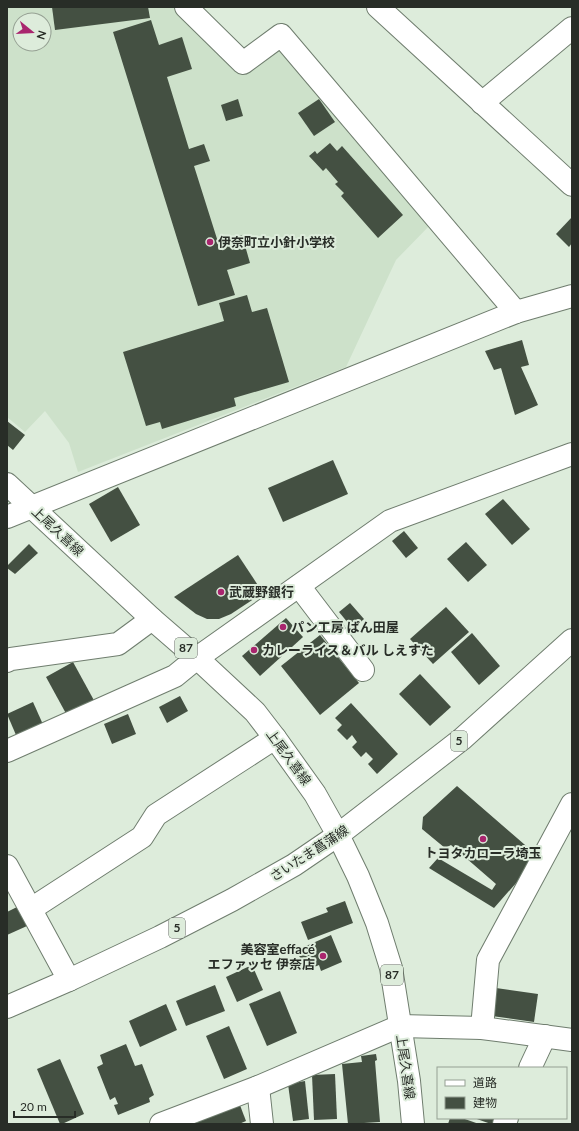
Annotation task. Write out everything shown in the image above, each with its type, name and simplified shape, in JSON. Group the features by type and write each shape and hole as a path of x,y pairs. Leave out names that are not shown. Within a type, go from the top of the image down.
{"street":[{"path":"186,7 243,63 281,35 516,312"},
{"path":"378,7 572,185"},
{"path":"482,103 567,37"},
{"path":"7,517 516,312 572,296"},
{"path":"7,751 174,676 197,658 390,521 572,454"},
{"name":"上尾久喜線","path":"7,484 152,619 197,658 255,712 315,794 338,835 358,876 377,923 391,968 409,1081 413,1124"},
{"path":"299,586 363,670"},
{"path":"7,662 11,659 118,644 152,619"},
{"name":"さいたま菖蒲線","path":"7,1007 69,980 160,937 232,900 294,865 338,835 462,739 572,640"},
{"path":"31,909 142,837 156,815 275,738"},
{"path":"482,1028 488,960 572,804"},
{"path":"7,866 69,980"},
{"path":"161,1124 258,1087 400,1026 482,1028 572,1040"},
{"path":"530,1067 545,1036"},
{"path":"258,1087 262,1124"}],"shaded area":[{"name":"伊奈町立小針小学校","path":"7,7 176,7 243,72 282,45 432,223 396,260 346,367 78,472 69,443 45,411 25,432 7,417"}],"building":[{"path":"52,7 148,7 150,18 55,30"},
{"path":"151,20 159,45 182,37 192,69 167,77 189,149 204,144 210,161 194,166 218,242 242,235 250,263 227,270 235,295 198,306 113,32"},
{"path":"238,99 243,116 226,121 221,105"},
{"path":"319,99 335,122 314,136 298,113"},
{"path":"330,143 337,151 342,146 403,215 378,238 341,196 344,193 335,184 338,182 326,168 323,171 309,156 315,151 317,154"},
{"path":"572,217 572,243 569,247 556,234"},
{"path":"247,295 252,312 267,308 289,382 234,398 236,406 162,429 160,422 146,426 123,352 224,321 219,303"},
{"path":"522,340 529,365 521,367 538,405 515,415 501,368 494,370 485,351"},
{"path":"7,421 25,435 13,450 7,445"},
{"path":"333,460 348,494 283,522 268,488"},
{"path":"118,487 140,525 111,542 89,504"},
{"path":"503,499 530,529 512,545 485,514"},
{"path":"404,531 418,548 406,558 392,541"},
{"path":"466,542 487,565 468,582 447,559"},
{"path":"29,544 38,553 15,574 7,568 7,566"},
{"path":"238,555 263,593 231,614 219,619 207,619 196,614 174,597"},
{"path":"350,603 364,619 353,629 339,612"},
{"path":"446,607 469,632 433,664 410,639"},
{"path":"286,618 303,637 260,676 242,656"},
{"path":"472,633 500,666 479,685 451,652"},
{"path":"320,635 359,683 320,715 281,666"},
{"path":"73,662 96,704 69,719 46,677"},
{"path":"420,674 451,707 430,726 399,694"},
{"path":"180,696 188,711 167,723 159,707"},
{"path":"33,702 45,729 19,742 7,714"},
{"path":"351,703 398,754 377,774 368,764 373,759 366,752 361,757 352,747 357,742 352,735 347,740 337,730 342,725 335,718"},
{"path":"128,714 136,734 112,744 104,724"},
{"path":"457,786 539,857 494,908 429,868 438,858 492,890 496,884 451,845 445,848 422,829 423,817"},
{"path":"345,901 353,923 308,940 301,922 328,912 326,908"},
{"path":"19,906 27,926 7,935 7,912"},
{"path":"331,935 342,962 321,971 319,965 305,971 297,950"},
{"path":"252,965 263,990 237,1002 226,977"},
{"path":"215,985 225,1011 186,1026 176,1001"},
{"path":"496,988 538,994 534,1022 492,1016"},
{"path":"280,991 297,1033 267,1046 249,1004"},
{"path":"166,1004 177,1030 140,1047 129,1021"},
{"path":"229,1026 247,1069 224,1079 206,1036"},
{"path":"126,1044 135,1066 142,1064 154,1095 149,1098 150,1102 118,1115 114,1105 118,1104 115,1097 110,1100 97,1067 103,1064 100,1055"},
{"path":"376,1054 377,1060 375,1061 380,1122 348,1124 342,1064 362,1062 361,1056"},
{"path":"60,1059 84,1114 62,1124 60,1124 37,1069"},
{"path":"335,1074 337,1119 314,1120 312,1075"},
{"path":"305,1081 309,1119 293,1121 288,1084"},
{"path":"238,1100 246,1121 239,1124 198,1124 195,1117"},
{"path":"450,1119 465,1119 479,1124 448,1124"},
{"path":"477,1119 500,1119 498,1124 491,1124"}],"place":[{"name":"伊奈町立小針小学校","path":"210,242"},
{"name":"武蔵野銀行","path":"221,592"},
{"name":"パン工房 ぱん田屋","path":"283,627"},
{"name":"カレーライス＆バル しえすた","path":"254,650"},
{"name":"トヨタカローラ埼玉","path":"483,839"},
{"name":"美容室effacé エファッセ 伊奈店","path":"323,956"}]}
